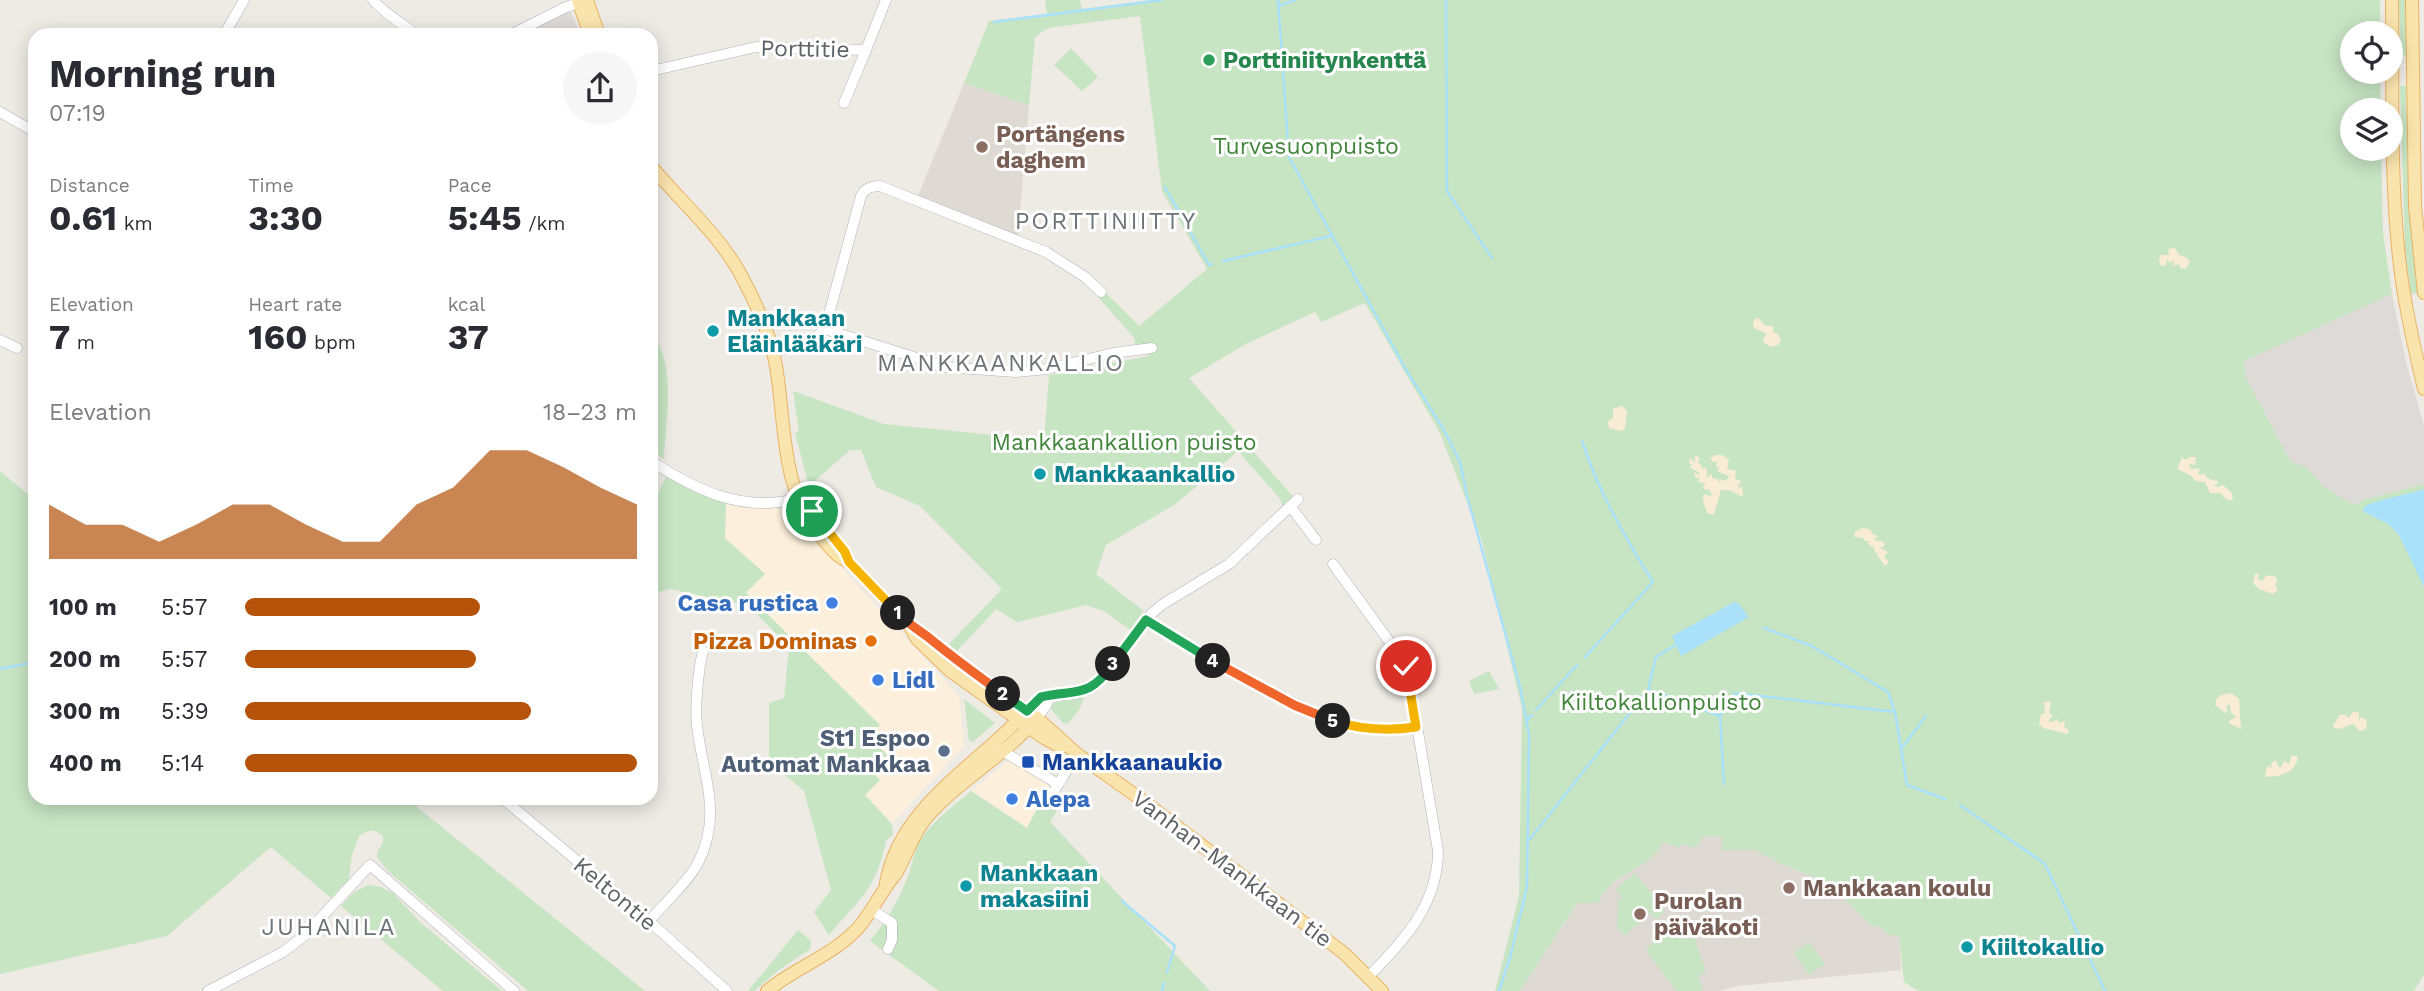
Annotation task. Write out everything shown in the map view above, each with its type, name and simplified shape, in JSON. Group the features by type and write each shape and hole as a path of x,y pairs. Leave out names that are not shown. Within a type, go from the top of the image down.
{"main road":[{"path":"2392,0 2394,179 2398,249 2407,311 2424,389"},
{"path":"2412,0 2415,206 2424,293"},
{"path":"581,1 588,28"},
{"path":"581,1 595,28"},
{"path":"658,174 719,242 742,275 773,354 785,453 799,498"},
{"name":"Vanhan-Mankkaan tie","path":"799,498 845,552 849,562 911,627 1028,719 1044,738 1077,754 1345,954 1382,991"},
{"path":"767,991 850,936 872,910 886,887 889,869 912,822 932,799 998,748 1028,719"}],"street":[{"path":"228,28 244,0"},
{"path":"373,0 386,13 394,16"},
{"path":"379,0 408,28"},
{"name":"Porttitie","path":"658,69 756,47 866,50 886,0"},
{"path":"524,28 581,1"},
{"path":"844,103 866,50"},
{"path":"0,112 28,128"},
{"path":"773,354 816,337 825,329 861,196 873,186 880,186 1046,252 1085,277 1101,292"},
{"path":"825,329 946,367 1016,372 1047,369 1113,353 1152,348"},
{"path":"0,340 17,348"},
{"path":"658,465 696,488 724,499 760,504 799,498"},
{"path":"1028,719 1041,697 1075,694 1093,687 1146,620 1163,604 1229,564 1294,502 1316,540"},
{"path":"1333,564 1406,666 1438,851 1436,875 1427,904 1406,937 1369,976"},
{"path":"1146,620 1241,677 1326,719 1360,727 1416,727"},
{"path":"649,921 697,865 710,828 710,786 702,757 697,718 703,651"},
{"path":"998,748 1058,784"},
{"path":"1046,804 1077,754"},
{"name":"Keltontie","path":"510,805 649,921 727,991"},
{"path":"208,991 283,952 304,936 370,865 514,991"},
{"path":"872,910 892,923 892,940 888,949"}],"shaded area":[{"path":"568,6 578,28 532,28 530,24"},
{"name":"Portängens daghem","path":"964,83 1029,105 1018,237 918,196"},
{"path":"2392,294 2406,362 2424,426 2424,484 2366,499 2354,505 2325,488 2306,468 2291,462 2246,378 2244,360"},
{"path":"726,502 787,509 959,696 964,746 892,824 865,795 871,771 868,735 879,725 745,592 725,538"},
{"path":"1010,759 1050,785 1027,828 971,791"},
{"path":"1703,836 1722,837 1722,850 1755,850 1828,883 1874,928 1878,925 1888,934 1899,937 1901,970 1738,986 1719,991 1520,991 1577,903 1598,903 1605,890 1664,842 1679,848 1681,844"}],"green space":[{"path":"1045,0 1080,0 1082,9 1151,0 2380,0 2380,21 2340,21 2340,84 2380,84 2381,98 2340,98 2340,161 2381,161 2383,233 2392,294 2244,361 2246,378 2291,462 2306,467 2325,488 2354,505 2366,499 2424,484 2424,975 2414,991 1918,991 1904,982 1899,937 1888,934 1878,925 1874,928 1828,883 1755,850 1722,850 1722,837 1703,836 1696,848 1681,844 1679,848 1664,842 1648,860 1613,883 1598,903 1577,903 1520,991 1495,991 1519,896 1522,709 1482,541 1440,433 1365,303 1321,322 1315,312 1246,344 1189,378 1294,498 1282,507 1281,500 1238,451 1177,503 1106,545 1096,574 1144,611 1132,631 1104,611 1086,605 1017,622 996,609 957,651 949,644 1002,589 920,506 876,487 861,450 850,450 809,486 795,433 799,432 793,391 884,424 1044,440 1049,375 1149,356 1135,346 1135,339 1097,296 1103,290 1139,326 1207,269 1162,191 1140,16 1048,28 1035,37 1029,105 964,83 989,21 1047,14"},
{"path":"2399,0 2407,0 2407,55 2403,56 2403,21 2399,21"},
{"path":"1071,48 1098,77 1082,91 1054,65"},
{"path":"2400,86 2406,86 2411,215 2419,293 2411,294 2405,250 2403,98 2400,98"},
{"path":"658,343 664,360 668,392 664,459 658,455"},
{"path":"0,471 28,494 28,805 419,805 417,807 645,991 528,991 388,871 377,857 383,836 371,831 359,836 352,855 349,879 331,898 271,847 167,936 0,974"},
{"path":"666,476 726,502 725,538 765,574 746,593 880,725 868,735 887,755 871,771 880,780 865,795 892,824 893,835 886,840 872,882 829,935 814,912 831,890 804,791 769,762 769,703 784,698 789,647 749,606 670,589 658,592 658,494"},
{"path":"1489,671 1499,689 1474,694 1469,681"},
{"path":"1080,696 1084,698 1079,710 1068,723 1063,723 1050,708 1057,700"},
{"path":"964,699 995,723 973,742 969,741"},
{"path":"971,791 1027,828 1041,801 1057,811 1050,822 1210,991 939,991 870,941 896,902 923,837"},
{"name":"Purolan päiväkoti","path":"1635,873 1653,895 1658,892 1665,912 1656,919 1651,913 1624,936 1617,927 1618,900 1622,897 1616,889"},
{"path":"368,885 393,893 420,922 502,991 443,991 341,906 354,892"},
{"path":"1677,914 1686,939 1694,937 1706,972 1698,976 1703,991 1676,991 1646,950"},
{"path":"798,930 811,941 810,949 754,991 748,991"},
{"path":"1809,942 1825,964 1809,975 1794,953"}],"sand":[{"path":"2174,247 2179,255 2190,261 2186,269 2180,268 2179,264 2173,266 2174,260 2169,263 2168,259 2165,266 2160,265 2161,255 2169,255 2168,250"},
{"path":"1756,318 1765,326 1773,326 1773,333 1777,333 1781,340 1778,345 1771,347 1764,343 1763,338 1767,334 1754,328 1753,322"},
{"path":"1622,406 1627,411 1625,429 1621,431 1609,428 1608,421 1613,418 1613,409"},
{"path":"1695,455 1700,458 1698,463 1702,466 1702,471 1704,467 1707,470 1707,477 1712,474 1712,478 1717,479 1720,484 1719,479 1726,481 1729,476 1717,471 1720,468 1716,467 1717,461 1713,462 1710,458 1722,455 1729,459 1727,469 1736,471 1735,479 1741,481 1736,485 1739,489 1742,486 1743,497 1729,490 1721,490 1714,514 1708,514 1703,495 1710,497 1712,494 1704,489 1706,484 1697,481 1700,478 1695,477 1694,472 1699,475 1700,473 1689,467 1693,465 1689,463 1690,458 1695,462"},
{"path":"2182,457 2186,460 2196,457 2195,465 2189,464 2191,469 2198,468 2201,475 2203,473 2209,479 2218,481 2218,484 2213,485 2223,485 2232,493 2233,500 2227,500 2220,493 2210,493 2205,482 2196,481 2177,469"},
{"path":"1862,528 1870,529 1878,538 1875,540 1884,542 1884,547 1879,547 1888,552 1884,557 1889,562 1885,566 1877,555 1878,552 1875,553 1874,548 1868,544 1869,541 1854,537 1855,532"},
{"path":"2257,573 2258,579 2262,581 2267,575 2276,577 2275,585 2278,590 2273,594 2259,589 2253,583"},
{"path":"2231,693 2239,699 2241,729 2229,723 2236,717 2231,713 2230,705 2227,705 2225,713 2215,705 2220,696"},
{"path":"2050,701 2049,713 2053,716 2048,721 2065,721 2064,727 2069,730 2068,734 2043,728 2039,724 2041,714 2045,713 2044,702"},
{"path":"2353,711 2359,713 2359,720 2362,717 2366,720 2367,728 2360,731 2353,724 2340,729 2334,728 2333,725 2340,715 2349,718"},
{"path":"2292,755 2298,757 2291,770 2282,775 2267,777 2265,774 2268,765 2271,768 2272,762 2276,761 2280,769 2284,761 2289,764"}],"water":[{"path":"2424,489 2424,587 2399,535 2388,524 2364,512 2363,508"},
{"path":"1736,601 1749,617 1681,656 1672,636"}],"waterway":[{"path":"994,22 1162,0"},
{"path":"1278,0 1289,157 1460,462 1520,687 1529,734 1527,886 1499,991"},
{"path":"1279,6 1295,0"},
{"path":"1446,0 1447,191 1492,258"},
{"path":"1165,187 1209,265 1212,264"},
{"path":"1223,261 1331,236"},
{"path":"1582,441 1613,514 1653,582 1585,657"},
{"path":"1764,628 1812,646 1888,692 1895,712 1907,785 1945,799"},
{"path":"1530,839 1648,690 1656,657 1677,644"},
{"path":"0,669 28,663"},
{"path":"1536,710 1577,665"},
{"path":"1649,690 1720,716 1724,784"},
{"path":"1720,716 1735,693 1895,712"},
{"path":"1527,720 1532,715"},
{"path":"1901,749 1926,716"},
{"path":"1960,805 2045,864 2105,991"},
{"path":"1122,901 1175,946 1167,972"},
{"path":"1162,991 1164,983"}],"place":[{"name":"Porttiniitynkenttä","path":"1209,60"},
{"name":"Portängens daghem","path":"982,147"},
{"name":"Mankkaan Eläinlääkäri","path":"713,331"},
{"name":"Mankkaankallio","path":"1040,474"},
{"name":"Casa rustica","path":"832,603"},
{"name":"Pizza Dominas","path":"871,641"},
{"name":"Lidl","path":"878,680"},
{"name":"St1 Espoo Automat Mankkaa","path":"944,751"},
{"name":"Mankkaanaukio","path":"1028,762"},
{"name":"Alepa","path":"1012,799"},
{"name":"Mankkaan makasiini","path":"966,886"},
{"name":"Mankkaan koulu","path":"1789,888"},
{"name":"Purolan päiväkoti","path":"1640,914"},
{"name":"Kiiltokallio","path":"1967,947"}],"district":[{"name":"PORTTINIITTY","path":"1106,221"},
{"name":"MANKKAANKALLIO","path":"1001,363"},
{"name":"JUHANILA","path":"329,927"}],"route":[{"path":"812,511 845,552 849,562 911,627 1027,711 1041,697 1075,694 1093,687 1110,669 1146,620 1206,658 1294,705 1326,719 1360,727 1416,727 1410,677 1406,666"}],"park label":[{"name":"Turvesuonpuisto","path":"1306,146"},
{"name":"Mankkaankallion puisto","path":"1124,442"},
{"name":"Kiiltokallionpuisto","path":"1661,702"}]}
